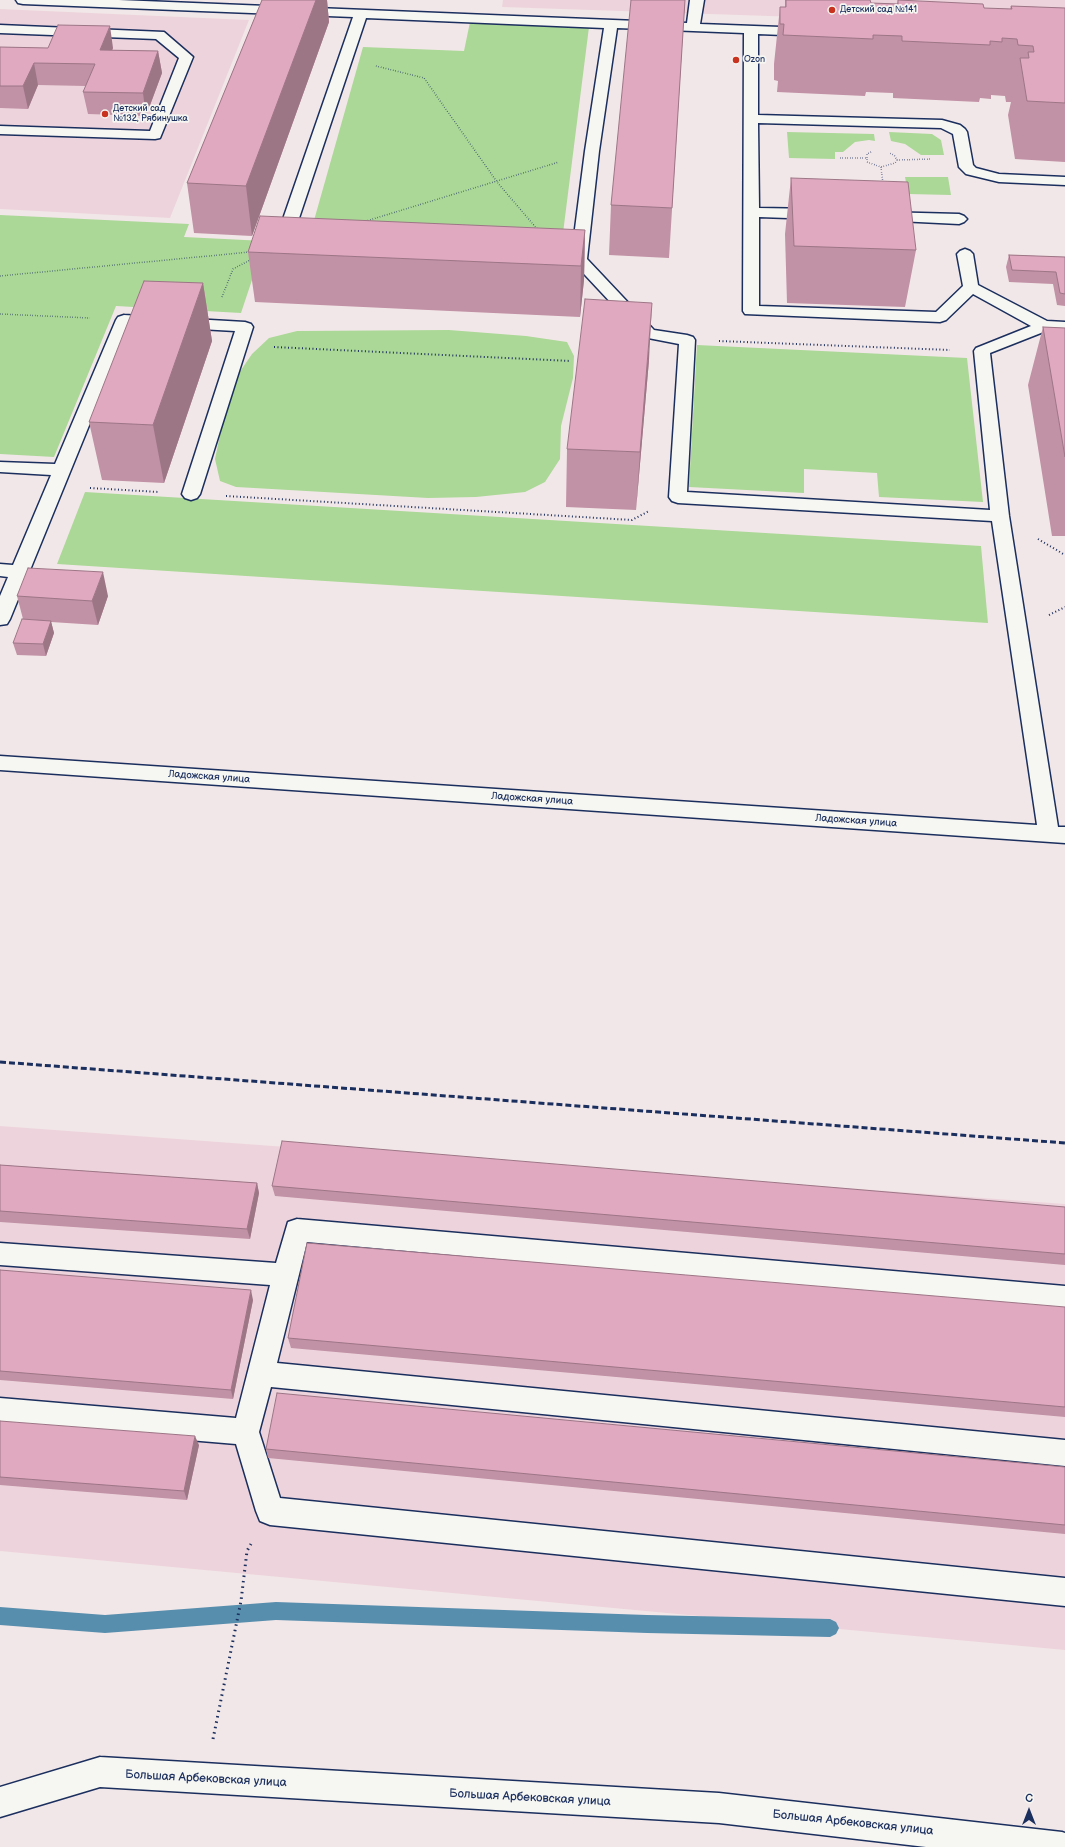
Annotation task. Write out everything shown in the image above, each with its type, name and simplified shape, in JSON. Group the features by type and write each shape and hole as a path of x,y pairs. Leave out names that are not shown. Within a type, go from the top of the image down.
{"street":[{"path":"23,0 822,32"},
{"path":"693,27 697,0"},
{"path":"297,246 281,246 361,14"},
{"path":"579,260 592,151 612,24"},
{"path":"0,29 158,35 186,56 155,135 0,130"},
{"path":"751,29 751,311 940,317 970,287"},
{"path":"751,119 942,124 955,128 960,132 966,167 969,169 999,178 1065,181"},
{"path":"752,212 832,215"},
{"path":"871,216 959,220"},
{"path":"965,254 970,287"},
{"path":"562,259 579,260 649,334 687,340 678,497 1000,516"},
{"path":"970,287 1044,326"},
{"path":"0,619 124,320 245,327 191,494"},
{"path":"1057,835 1000,516 982,351 1044,326 1065,327"},
{"path":"0,467 59,478"},
{"path":"0,570 20,571"},
{"name":"Ладожская улица","path":"0,763 1057,835"},
{"path":"1065,1298 297,1230 246,1432 270,1510 1065,1592"},
{"path":"0,1254 286,1275"},
{"path":"261,1374 1065,1454"},
{"path":"0,1411 246,1432"},
{"name":"Большая Арбековская улица","path":"0,1802 100,1772 719,1808 1062,1847"}],"path":[{"path":"345,57 424,78 497,182 562,259"},
{"path":"840,158 866,158"},
{"path":"881,167 883,186"},
{"path":"211,325 233,269 256,257"},
{"path":"0,314 124,320"},
{"path":"687,340 982,351"},
{"path":"239,345 571,361"},
{"path":"59,478 191,494 632,520 678,497"},
{"path":"206,1779 240,1601 247,1550 270,1510"}],"shaded area":[{"name":"Детский сад №141","path":"503,0 1065,0 1065,26 502,7"},
{"name":"Детский сад №132, Рябинушка","path":"0,9 249,20 170,218 0,209"},
{"path":"0,1126 1065,1204 1065,1650 0,1551"}],"green space":[{"path":"470,22 589,27 562,241 311,231 363,47 464,51"},
{"path":"787,132 874,134 875,141 869,140 855,142 843,152 835,152 835,159 789,158"},
{"path":"889,132 932,134 941,140 944,155 921,155 905,144 891,141"},
{"path":"905,177 948,177 951,195 908,194"},
{"path":"0,215 189,224 184,237 265,241 241,313 116,306 54,457 0,454"},
{"path":"449,330 526,336 567,342 574,356 573,378 561,426 560,459 545,482 525,492 476,497 428,498 236,487 220,481 215,459 224,416 239,373 252,354 269,338 297,331"},
{"path":"697,345 967,358 983,502 879,497 877,473 804,469 804,493 689,487"},
{"path":"85,492 981,546 988,623 57,564"}],"building":[{"path":"262,0 316,0 246,186 187,183"},
{"path":"631,0 685,0 672,208 611,205"},
{"path":"786,0 870,0 871,3 898,4 898,0 983,4 984,8 1012,9 1011,6 1065,8 1065,103 1027,101 1020,58 1029,58 1028,52 1034,52 1033,46 1018,45 1017,39 1002,38 1002,42 990,41 990,45 902,41 902,36 873,35 873,39 783,35 784,24 780,24 780,7 786,7"},
{"path":"58,25 110,26 100,50 158,51 143,93 83,92 95,64 34,63 23,86 0,86 0,47 48,48"},
{"path":"791,178 908,182 916,250 794,246"},
{"path":"260,216 585,230 581,266 248,252"},
{"path":"1009,255 1065,257 1065,294 1060,293 1056,272 1012,270"},
{"path":"144,281 203,283 153,425 89,422"},
{"path":"585,299 652,303 640,452 567,449"},
{"path":"1043,327 1065,328 1065,457"},
{"path":"28,568 103,572 92,601 17,596"},
{"path":"22,619 51,621 43,644 13,643"},
{"path":"282,1141 1065,1207 1065,1254 272,1186"},
{"path":"0,1165 257,1183 247,1229 0,1211"},
{"path":"307,1243 1065,1307 1065,1407 288,1338"},
{"path":"0,1270 251,1290 231,1390 0,1371"},
{"path":"277,1393 1065,1467 1065,1525 266,1449"},
{"path":"0,1421 195,1436 184,1491 0,1477"}],"waterway":[{"path":"0,1616 105,1624 276,1611 647,1624 830,1628"}],"railway":[{"path":"0,1062 1065,1143"}],"place":[{"name":"Детский сад №141","path":"832,10"},
{"name":"Ozon","path":"736,60"},
{"name":"Детский сад №132, Рябинушка","path":"105,114"}]}
